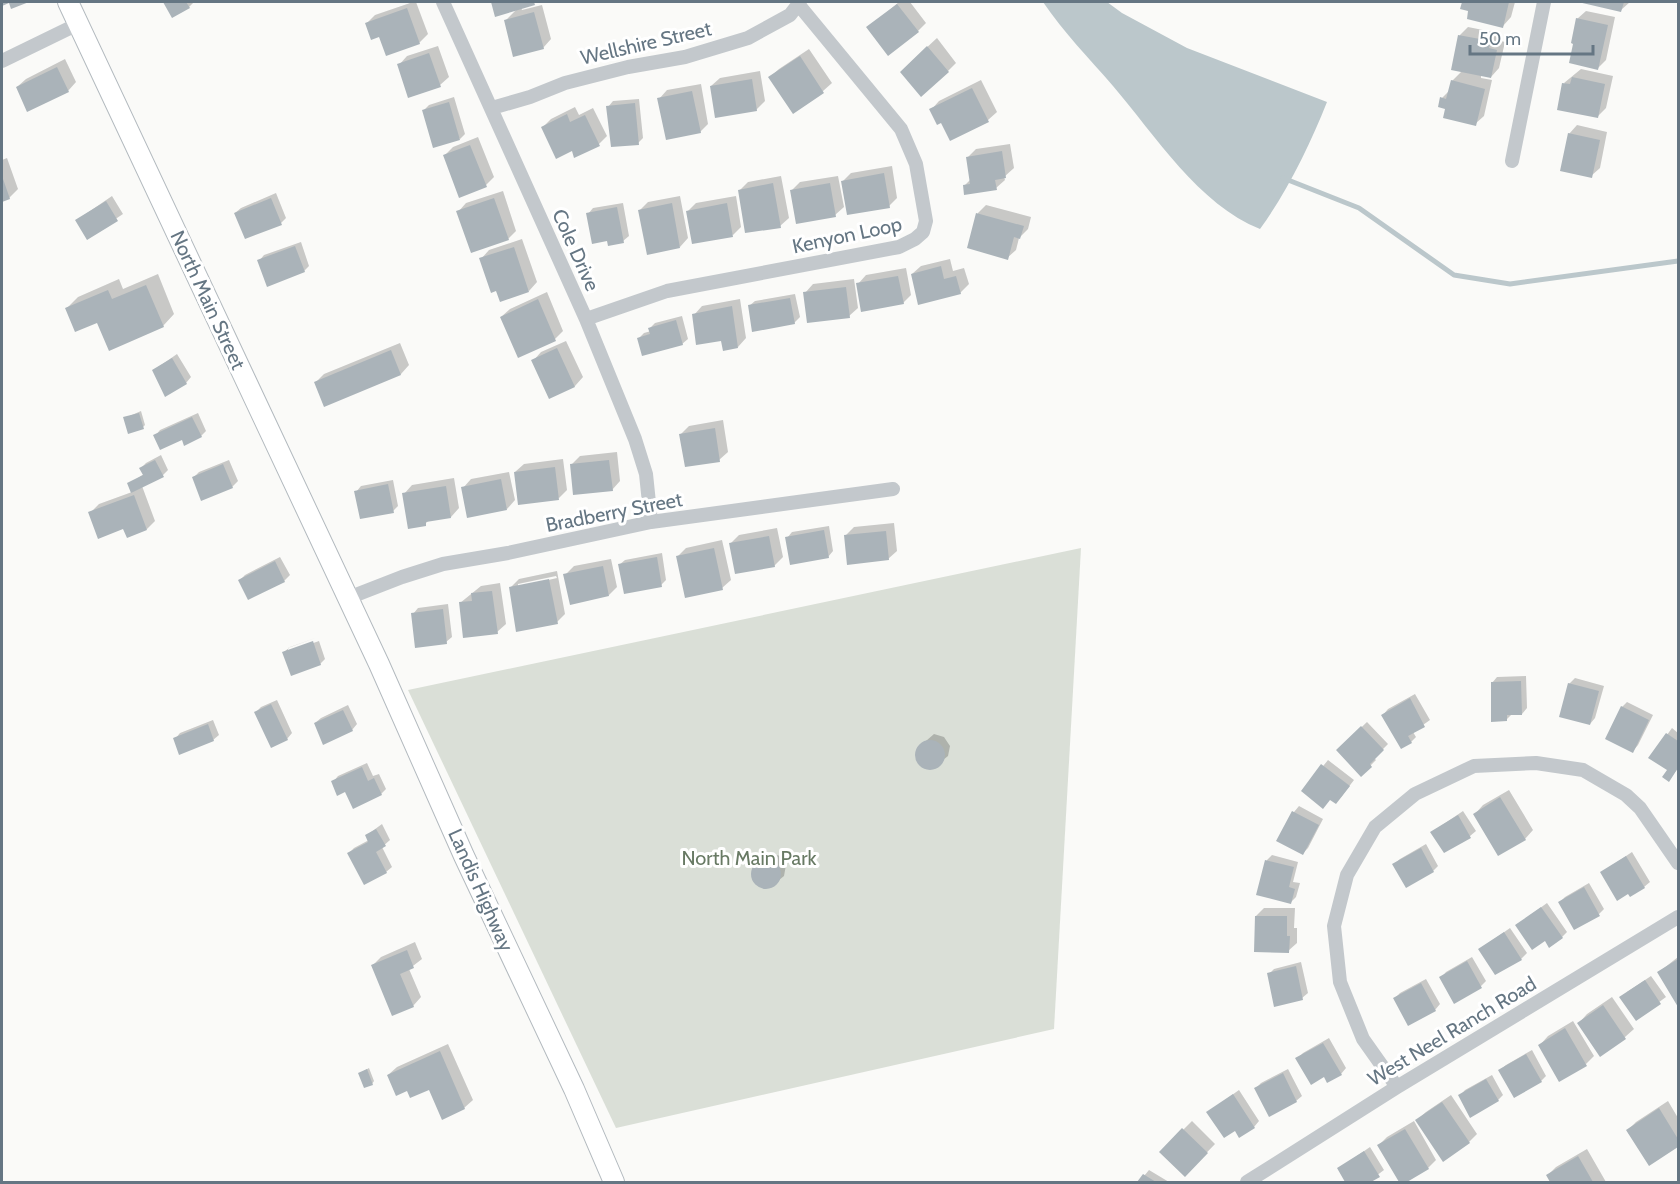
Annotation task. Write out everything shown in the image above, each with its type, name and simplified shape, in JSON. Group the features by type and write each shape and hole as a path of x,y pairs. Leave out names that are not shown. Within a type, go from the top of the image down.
{"main road":[{"name":"North Main Street","path":"68,2 348,597"},
{"name":"Landis Highway","path":"348,597 410,730 464,856 574,1089 614,1182"}],"street":[{"name":"Cole Drive","path":"443,2 585,319 635,439 646,474 651,522"},
{"path":"1512,161 1544,2"},
{"name":"Wellshire Street","path":"492,108 530,97 565,83 628,67 685,57 748,38 790,15 799,3"},
{"name":"Kenyon Loop","path":"585,319 667,291 899,247 923,232 927,220 920,180 916,164 901,129 799,3"},
{"path":"2,61 78,24"},
{"name":"Bradberry Street","path":"348,597 443,564 508,553 651,522 893,489"},
{"path":"1397,1087 1363,1040 1340,982 1334,926 1347,875 1376,827 1415,794 1474,766 1536,763 1583,771 1626,795 1640,808 1678,863"},
{"name":"West Neel Ranch Road","path":"1247,1182 1397,1087 1678,917"}],"green space":[{"name":"North Main Park","path":"1081,548 1054,1029 616,1128 408,690"}],"shaded area":[{"path":"1043,2 1107,2 1122,13 1187,48 1327,102 1297,168 1260,229 1238,218 1217,203 1179,167"}],"building":[{"path":"2,2 29,2 11,9 9,3 2,6"},
{"path":"163,2 186,2 190,8 172,18"},
{"path":"491,2 534,2 535,5 495,17"},
{"path":"1462,2 1509,2 1503,28 1467,19 1468,11 1460,9"},
{"path":"1578,2 1624,2 1621,12"},
{"path":"897,4 919,32 888,56 866,27"},
{"path":"407,8 420,44 386,56 379,37 371,40 365,23"},
{"path":"534,12 544,49 513,57 504,20"},
{"path":"1576,18 1608,25 1598,70 1569,63"},
{"path":"1458,35 1491,41 1489,48 1497,50 1491,78 1451,70"},
{"path":"927,46 949,72 921,97 900,72"},
{"path":"429,53 441,87 408,98 397,64"},
{"path":"800,56 824,93 793,114 768,77"},
{"path":"57,67 69,92 27,112 16,87"},
{"path":"1572,77 1605,84 1598,118 1557,110 1562,83 1570,84"},
{"path":"752,79 757,111 715,118 710,86"},
{"path":"1451,80 1485,89 1476,126 1443,118 1445,109 1438,107 1440,97 1446,99"},
{"path":"972,88 989,122 950,141 941,123 937,125 929,109"},
{"path":"692,91 701,133 666,140 657,98"},
{"path":"449,102 460,140 433,148 422,110"},
{"path":"635,103 639,145 611,147 606,106"},
{"path":"567,114 570,122 585,115 600,146 574,158 572,151 556,159 541,127"},
{"path":"1568,133 1600,140 1592,178 1560,171"},
{"path":"470,145 487,187 459,198 443,155"},
{"path":"1002,151 1006,178 995,180 997,190 964,195 963,185 970,184 966,157"},
{"path":"884,173 890,208 847,215 841,181"},
{"path":"2,176 10,199 2,202"},
{"path":"773,183 781,228 745,233 738,190"},
{"path":"830,183 836,217 796,224 790,190"},
{"path":"271,198 282,225 245,239 234,213"},
{"path":"494,198 509,240 471,253 456,211"},
{"path":"106,201 118,221 87,240 75,220"},
{"path":"672,203 680,248 647,255 638,210"},
{"path":"727,203 733,237 692,244 686,211"},
{"path":"617,207 624,243 608,246 607,241 592,244 586,213"},
{"path":"976,213 1024,226 1020,239 1014,237 1008,260 967,248"},
{"path":"295,246 305,272 267,287 257,260"},
{"path":"514,247 529,292 500,302 496,291 491,293 479,258"},
{"path":"941,266 944,279 956,276 961,294 918,305 911,274"},
{"path":"898,276 904,304 861,312 856,283"},
{"path":"146,285 164,327 109,351 97,323 75,332 65,308 108,290 112,299"},
{"path":"846,287 850,318 807,323 803,292"},
{"path":"790,298 795,324 752,332 748,305"},
{"path":"538,299 556,341 518,358 500,317"},
{"path":"732,306 738,348 723,351 721,341 696,345 692,314"},
{"path":"676,320 683,345 642,356 637,338 650,334 648,328"},
{"path":"557,348 575,387 549,399 531,360"},
{"path":"391,350 401,375 324,407 314,382"},
{"path":"172,358 187,384 165,397 152,370"},
{"path":"139,413 144,429 128,434 123,417"},
{"path":"192,417 202,437 184,446 182,440 160,450 153,435"},
{"path":"715,428 720,462 685,467 679,434"},
{"path":"155,460 164,477 131,493 127,483 143,475 139,468"},
{"path":"609,460 613,491 573,495 570,464"},
{"path":"223,464 233,488 201,501 192,477"},
{"path":"555,467 559,500 518,505 514,472"},
{"path":"501,479 507,510 467,518 461,487"},
{"path":"388,484 394,513 360,519 354,491"},
{"path":"446,486 451,518 426,522 426,526 408,529 402,493"},
{"path":"134,495 147,530 127,538 123,529 98,539 88,512"},
{"path":"824,530 829,558 790,565 785,537"},
{"path":"886,531 889,560 847,565 844,535"},
{"path":"769,536 775,567 735,574 729,543"},
{"path":"714,548 723,590 685,598 676,556"},
{"path":"657,557 662,587 624,594 618,564"},
{"path":"275,561 285,582 248,600 238,580"},
{"path":"603,566 609,596 570,605 563,574"},
{"path":"549,579 558,624 516,632 509,587"},
{"path":"492,591 498,634 463,638 459,602 472,601 471,593"},
{"path":"443,609 447,644 415,648 411,613"},
{"path":"313,641 321,665 291,676 282,652"},
{"path":"1521,681 1522,715 1507,715 1507,721 1491,722 1491,682"},
{"path":"1568,683 1599,691 1590,725 1559,717"},
{"path":"1410,698 1425,727 1408,736 1412,743 1401,749 1381,715"},
{"path":"271,704 288,740 271,748 254,712"},
{"path":"1621,706 1649,720 1633,753 1605,739"},
{"path":"343,710 353,731 323,745 314,723"},
{"path":"208,724 214,741 179,755 173,738"},
{"path":"1361,726 1384,750 1370,764 1372,767 1361,777 1336,750"},
{"path":"1666,733 1678,741 1678,768 1669,782 1662,777 1667,770 1648,758"},
{"path":"930,740 940,745 945,755 940,765 930,770 920,765 915,755 920,745"},
{"path":"1321,764 1350,786 1336,804 1330,800 1323,809 1301,791"},
{"path":"362,767 368,781 374,778 382,795 353,809 345,792 337,796 331,781"},
{"path":"1500,797 1526,840 1498,856 1473,814"},
{"path":"1292,811 1319,825 1303,855 1276,841"},
{"path":"1458,815 1471,838 1444,853 1430,832"},
{"path":"376,829 386,846 376,852 387,873 364,885 347,853 368,842 365,835"},
{"path":"1421,848 1434,872 1406,888 1392,864"},
{"path":"1626,856 1645,888 1630,897 1628,894 1617,901 1600,872"},
{"path":"766,859 772,860 780,868 780,880 772,888 766,889 760,888 752,880 751,874 752,868 760,860"},
{"path":"1265,860 1294,867 1289,887 1295,889 1291,904 1256,895"},
{"path":"1584,887 1600,916 1574,930 1558,902"},
{"path":"1541,907 1563,938 1549,948 1545,941 1532,950 1515,925"},
{"path":"1255,916 1287,916 1287,936 1290,936 1289,953 1254,952"},
{"path":"1504,932 1522,960 1495,975 1478,949"},
{"path":"407,950 414,968 400,974 414,1007 392,1016 371,965"},
{"path":"1678,959 1678,1007 1657,972"},
{"path":"1467,961 1482,988 1454,1004 1439,977"},
{"path":"1296,966 1303,1000 1274,1007 1267,973"},
{"path":"1645,980 1661,1004 1636,1021 1619,997"},
{"path":"1421,983 1436,1011 1408,1026 1393,998"},
{"path":"1603,1005 1626,1039 1600,1057 1577,1023"},
{"path":"1565,1028 1587,1066 1559,1082 1538,1045"},
{"path":"1323,1043 1342,1075 1327,1083 1324,1077 1311,1085 1295,1058"},
{"path":"440,1051 465,1109 442,1120 429,1090 410,1098 407,1091 396,1096 387,1075"},
{"path":"1526,1054 1542,1082 1514,1098 1498,1070"},
{"path":"367,1069 373,1085 364,1088 358,1073"},
{"path":"1283,1073 1297,1102 1269,1117 1254,1088"},
{"path":"1486,1079 1499,1101 1470,1118 1458,1095"},
{"path":"1233,1094 1255,1128 1239,1138 1235,1131 1224,1138 1206,1112"},
{"path":"1442,1102 1470,1143 1443,1162 1415,1120"},
{"path":"1659,1108 1678,1139 1678,1147 1649,1166 1626,1130"},
{"path":"1182,1128 1208,1153 1185,1177 1159,1152"},
{"path":"1405,1129 1429,1169 1407,1182 1399,1182 1377,1145"},
{"path":"1364,1151 1380,1177 1371,1182 1345,1182 1337,1168"},
{"path":"1578,1156 1593,1182 1550,1182 1546,1175"},
{"path":"1143,1174 1156,1182 1137,1182"}],"waterway":[{"path":"1283,178 1359,208 1454,275 1510,284 1678,261"}]}
